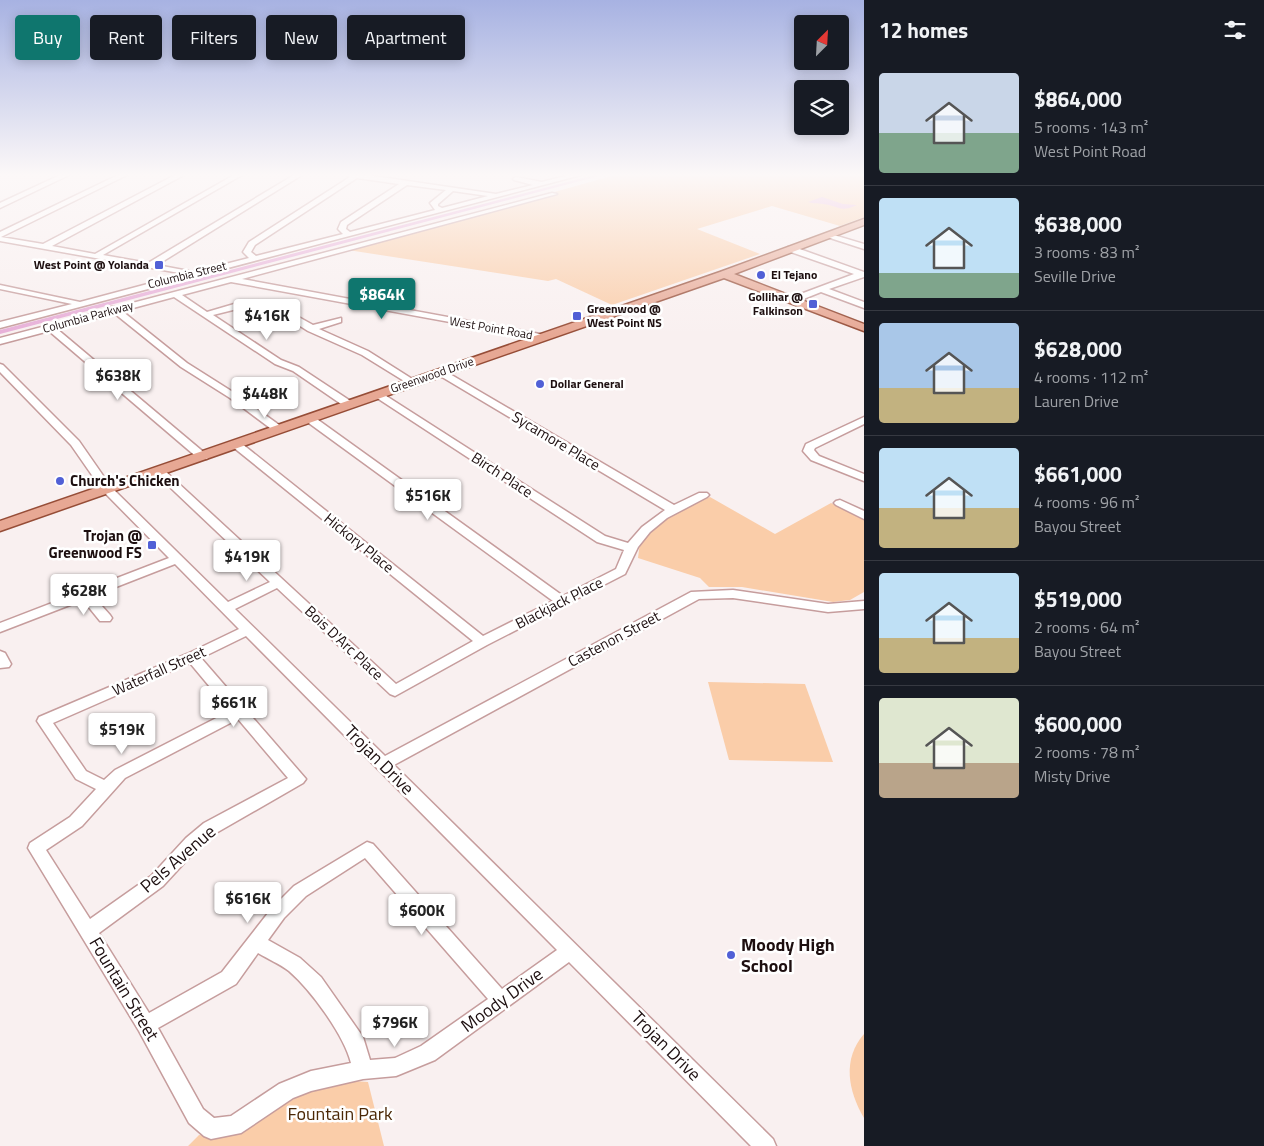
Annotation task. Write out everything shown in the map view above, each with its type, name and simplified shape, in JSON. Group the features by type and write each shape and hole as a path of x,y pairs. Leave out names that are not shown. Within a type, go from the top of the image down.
{"main road":[{"name":"Greenwood Drive","path":"0,526 203,457 540,336 724,274 847,228"},
{"path":"724,274 864,328"}],"street":[{"path":"0,237 17,228"},
{"path":"44,247 79,228"},
{"path":"96,256 145,228"},
{"path":"149,266 211,228"},
{"path":"254,259 247,252 252,244 275,228"},
{"path":"343,228 350,234"},
{"name":"Columbia Street","path":"0,324 372,228"},
{"name":"Columbia Parkway","path":"0,340 421,228"},
{"path":"830,235 864,247"},
{"name":"West Point Road","path":"0,237 44,247 540,336"},
{"path":"791,249 862,274"},
{"path":"793,300 862,274"},
{"path":"0,286 80,303"},
{"path":"821,289 864,305"},
{"path":"174,294 278,362 296,369 348,404"},
{"path":"204,315 241,305 269,306 282,310 311,329 365,353 412,382"},
{"path":"114,309 184,365 233,396 278,429"},
{"path":"311,329 338,320"},
{"path":"50,327 203,457"},
{"name":"Trojan Drive","path":"0,367 75,443 107,489 766,1146"},
{"name":"Sycamore Place","path":"440,372 672,509"},
{"name":"Birch Place","path":"377,394 601,539 631,548"},
{"path":"310,419 562,601"},
{"path":"864,420 810,446 808,451 815,458 864,478"},
{"name":"Hickory Place","path":"237,445 482,642"},
{"name":"Bois D'Arc Place","path":"160,472 395,691"},
{"name":"Blackjack Place","path":"395,691 482,642 621,571 631,548 645,528 672,509 703,495"},
{"path":"840,503 864,516"},
{"path":"0,628 177,559"},
{"path":"226,608 279,582"},
{"name":"Castenon Street","path":"383,764 696,595 733,594 828,608 864,605"},
{"path":"85,595 105,618"},
{"name":"Waterfall Street","path":"105,788 81,775 44,720 192,657 248,630"},
{"path":"105,788 120,774 138,763 240,712 192,657"},
{"name":"Pels Avenue","path":"89,930 157,881 210,828 298,779 240,712"},
{"name":"Fountain Street","path":"105,788 80,818 63,832 36,848 89,930 146,1025 196,1116 211,1129"},
{"path":"146,1025 229,978 278,912 300,891 367,849 501,1001"},
{"path":"255,942 294,964 314,983 356,1043 362,1070"},
{"name":"Moody Drive","path":"211,1129 234,1126 286,1091 311,1081 362,1070 396,1067 428,1053 570,951"}],"green space":[{"path":"425,228 699,228 697,229 760,254 612,305 556,279 548,281 348,250"},
{"path":"710,497 775,534 831,503 864,520 864,592 850,600 833,602 742,587 709,587 700,578 638,558 642,539 655,525 673,514"},
{"path":"708,682 805,684 833,762 729,760"},
{"path":"864,1034 864,1118 851,1086 850,1064 852,1054"},
{"name":"Fountain Park","path":"341,1080 368,1082 384,1146 188,1146 199,1135 225,1137 244,1129 309,1090"}],"waterway":[{"path":"0,332 396,228"}],"place":[{"name":"West Point @ Yolanda","path":"159,265"},
{"name":"El Tejano","path":"761,275"},
{"name":"Gollihar @ Falkinson","path":"813,304"},
{"name":"Greenwood @ West Point NS","path":"577,316"},
{"name":"Dollar General","path":"540,384"},
{"name":"Church's Chicken","path":"60,481"},
{"name":"Trojan @ Greenwood FS","path":"152,545"},
{"name":"Moody High School","path":"731,955"}]}
